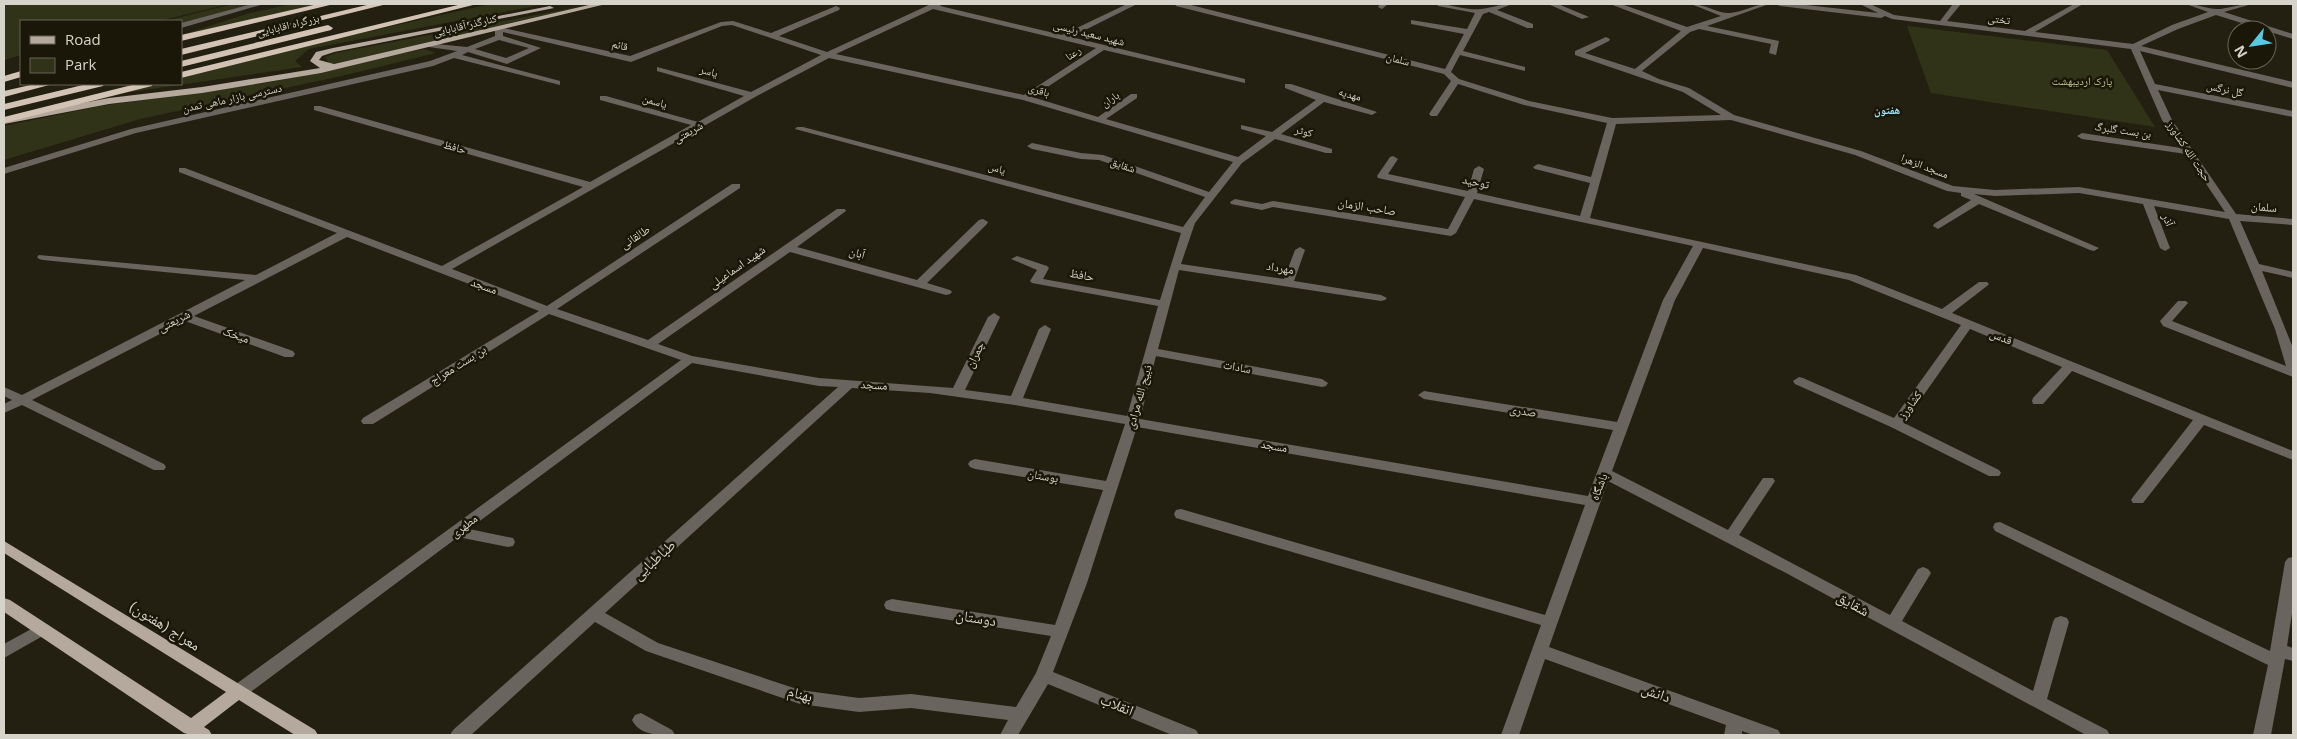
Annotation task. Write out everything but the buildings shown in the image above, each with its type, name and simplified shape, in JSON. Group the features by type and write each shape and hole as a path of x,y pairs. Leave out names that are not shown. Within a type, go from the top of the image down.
{"highway":[{"path":"182,38 329,4"},
{"name":"بزرگراه اقابابایی","path":"182,52 382,4"},
{"path":"403,10 429,4"},
{"path":"182,75 472,4"},
{"name":"بزرگراه اقابابایی","path":"182,64 386,14"},
{"path":"4,79 20,74"},
{"path":"4,94 44,85"},
{"path":"4,107 95,85"},
{"path":"4,120 144,85"}],"main road":[{"path":"334,66 320,65 314,61 319,54 333,50 577,4"},
{"name":"کنارگذر آقابابایی","path":"4,120 109,101 202,90 334,66 430,45 499,33 602,4"},
{"name":"معراج (هفتون)","path":"4,546 309,735"},
{"path":"4,604 196,731 238,692"}],"street":[{"path":"182,26 260,4"},
{"name":"شهید سعید رئیسی","path":"932,4 1242,81"},
{"name":"شریعتی","path":"442,270 752,95 932,4"},
{"path":"1063,38 1133,4"},
{"name":"سلمان","path":"1179,4 1447,72"},
{"path":"1441,4 1480,12 1508,4"},
{"path":"1552,4 1585,16"},
{"path":"1614,4 1687,30"},
{"path":"1695,4 1729,16"},
{"path":"1637,72 1687,30 1765,4"},
{"path":"1780,4 1892,17"},
{"name":"تختی","path":"1864,4 1892,17 2134,47 2293,85"},
{"path":"1942,23 1956,4"},
{"path":"2028,33 2079,4"},
{"path":"2190,4 2293,37"},
{"path":"2134,47 2172,27 2213,11 2248,4"},
{"path":"772,36 836,8"},
{"path":"1489,9 1530,26"},
{"path":"1480,12 1447,72 1456,81 1527,103 1612,121 1585,218"},
{"path":"1414,22 1469,32"},
{"name":"قائم","path":"499,33 631,59 721,24 733,23 772,36"},
{"path":"1698,26 1776,42 1773,53"},
{"path":"430,45 465,49 507,61 537,48 499,33"},
{"name":"دسترسی بازار ماهی تمدن","path":"4,171 134,131 390,74 454,55 499,33"},
{"path":"772,36 828,55"},
{"path":"1606,39 1578,53 1686,90 1731,117"},
{"name":"رعنا","path":"1025,98 1103,47"},
{"name":"حجت الله کشاورز","path":"2134,47 2167,120 2233,217 2280,329 2293,367"},
{"path":"1458,52 1522,69"},
{"path":"454,55 557,83"},
{"name":"باقری","path":"828,55 1025,98 1240,161"},
{"name":"یاسر","path":"660,69 752,95"},
{"path":"1434,114 1456,81"},
{"name":"مهدیه","path":"1288,86 1322,99 1372,112"},
{"name":"گل نرگس","path":"2152,86 2293,114"},
{"name":"باران","path":"1099,120 1134,96"},
{"name":"یاسمن","path":"604,98 700,126"},
{"name":"ذبیح الله مرادی","path":"1009,735 1044,676 1061,632 1133,420 1164,304 1190,222 1240,161 1322,99"},
{"name":"حافظ","path":"317,108 592,186"},
{"name":"مسجد الزهرا","path":"1612,121 1731,117 1858,153 1951,189 1995,193 2079,190 2233,217"},
{"name":"کوثر","path":"1244,127 1329,151"},
{"name":"یاس","path":"800,129 1187,231"},
{"name":"بن بست گلبرگ","path":"2082,136 2189,152"},
{"name":"شقایق","path":"1032,146 1081,156 1100,157 1211,196"},
{"name":"توحید","path":"1393,159 1382,176 1700,243"},
{"path":"1538,166 1596,181"},
{"path":"1472,194 1479,169"},
{"name":"مسجد","path":"182,170 344,234 548,310 690,359 819,382 930,388 1015,401 1133,420 1593,502"},
{"name":"طالقانی","path":"548,310 736,186"},
{"path":"1951,189 2094,248"},
{"name":"صاحب الزمان","path":"1235,202 1262,207 1273,204 1451,233 1472,194"},
{"path":"1938,226 1978,200"},
{"name":"آذر","path":"2147,201 2165,248"},
{"name":"شهید اسماعیلی","path":"649,345 842,211"},
{"name":"سلمان","path":"2233,217 2293,222"},
{"path":"919,285 983,222"},
{"name":"شریعتی","path":"4,409 344,234"},
{"name":"قدس","path":"1700,243 1852,277 2293,456"},
{"name":"باشگاه","path":"1510,735 1593,502 1669,300 1700,243"},
{"name":"آبان","path":"788,248 946,292"},
{"path":"1288,283 1300,250"},
{"path":"43,257 257,278"},
{"name":"حافظ","path":"1017,259 1043,268 1036,281 1164,304"},
{"name":"مهرداد","path":"1175,266 1381,298"},
{"path":"2254,266 2293,276"},
{"path":"1944,314 1983,284"},
{"path":"2182,303 2166,321 2167,324 2293,373"},
{"name":"بن بست معراج","path":"368,421 548,310"},
{"name":"میخک","path":"183,316 289,354"},
{"name":"چمران","path":"957,393 994,317"},
{"name":"کشاورز","path":"1799,381 1896,424 1968,324"},
{"path":"2280,329 2293,333"},
{"path":"1015,401 1045,330"},
{"name":"سادات","path":"1152,351 1322,383"},
{"name":"مطهری","path":"238,692 690,359"},
{"path":"2038,401 2070,366"},
{"name":"طباطبایی","path":"459,735 849,384"},
{"path":"4,391 159,467"},
{"name":"صدری","path":"1424,395 1622,427"},
{"path":"2138,500 2201,419"},
{"path":"1896,424 1994,473"},
{"name":"بوستان","path":"975,464 1111,487"},
{"name":"شقایق","path":"1604,474 1731,536 1892,625 2101,735"},
{"path":"1731,536 1768,481"},
{"path":"1181,514 1550,622"},
{"path":"2000,527 2283,656"},
{"path":"457,532 508,542"},
{"path":"2262,735 2283,656 2293,562"},
{"path":"1892,625 1923,573"},
{"name":"دوستان","path":"892,605 1061,632"},
{"name":"بهنام","path":"594,614 652,647 800,697 859,704 911,700 1021,715"},
{"path":"2038,702 2061,622"},
{"path":"4,652 42,629"},
{"name":"دانش","path":"1540,650 1734,728 1772,735"},
{"name":"انقلاب","path":"1044,676 1190,735"},
{"path":"641,720 666,735"}],"green space":[{"path":"4,4 229,4 163,20 20,20 20,55 4,60"},
{"path":"233,4 258,4 182,24 182,20 169,20"},
{"path":"292,4 322,4 182,35 250,13"},
{"path":"490,4 546,4 309,49 295,61 302,67 182,85 182,78 313,44"},
{"path":"588,5 346,61 330,64 325,57 335,53"},
{"name":"پارک اردیبهشت","path":"1907,26 2107,50 2155,127 1931,93"},
{"path":"424,49 436,53 346,75 140,119 4,160 4,126 101,106 271,82"},
{"path":"155,85 179,85 124,93"}],"district":[{"name":"هفتون","path":"1887,110"}]}
